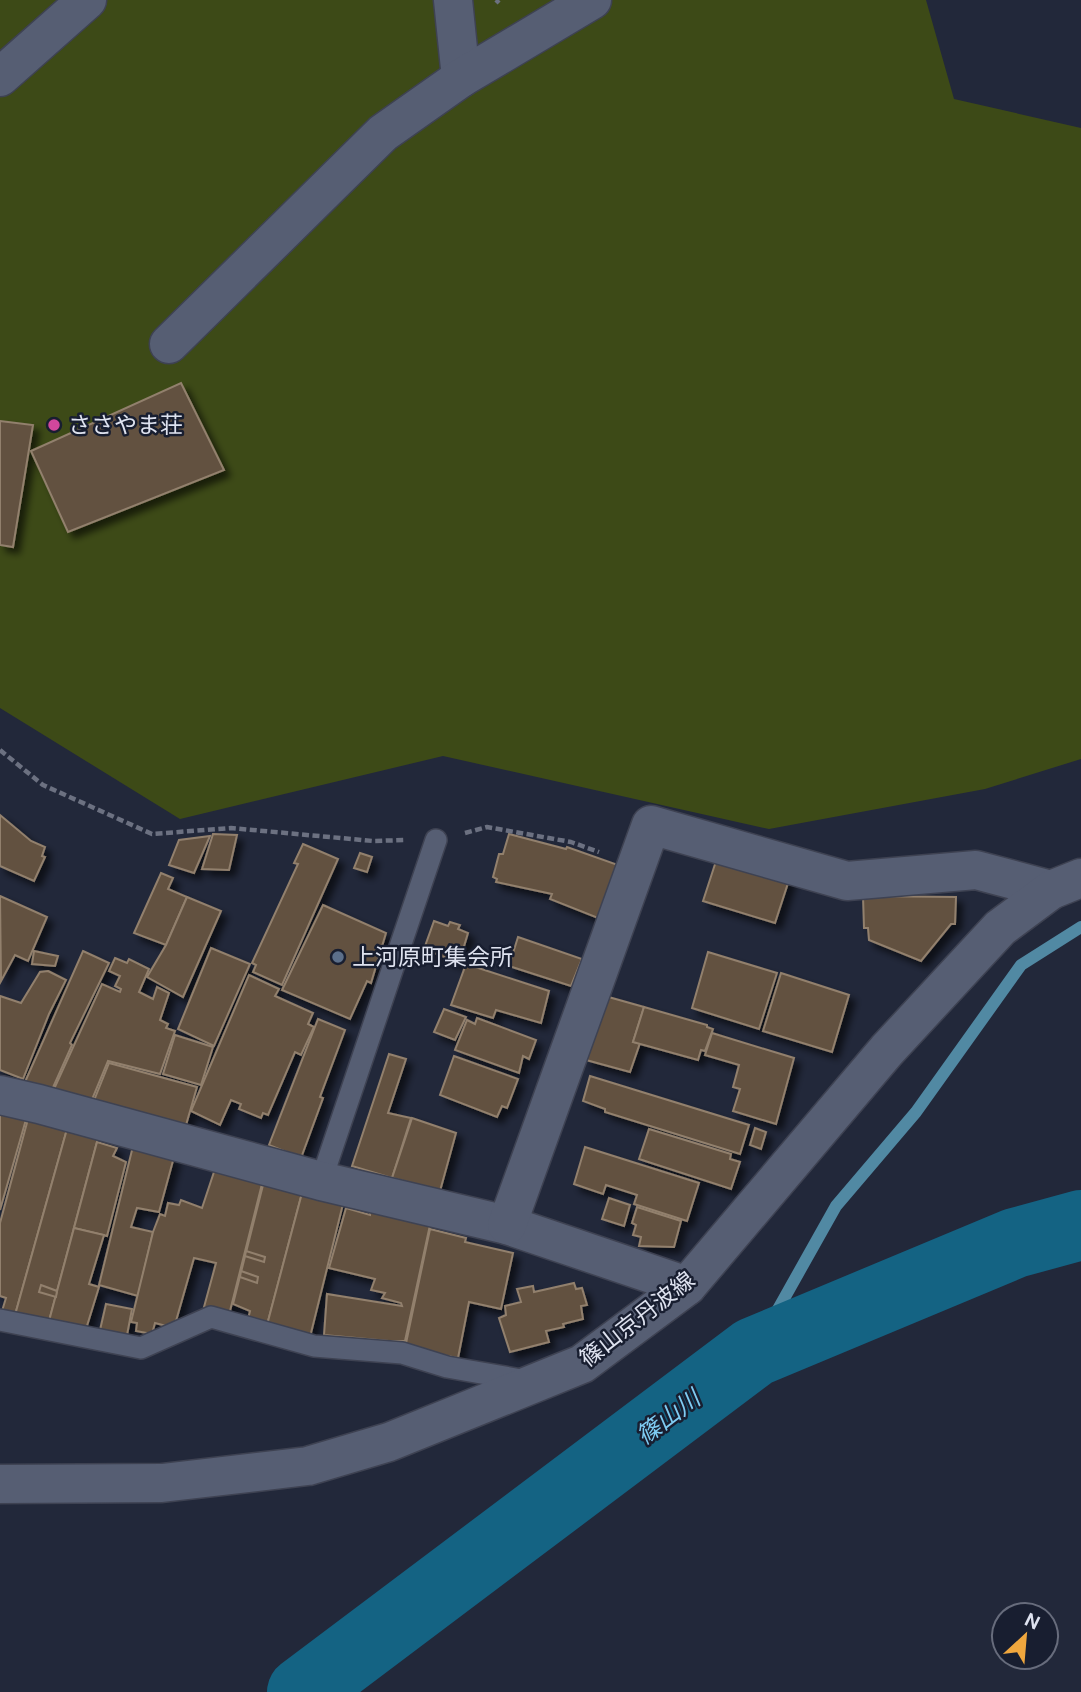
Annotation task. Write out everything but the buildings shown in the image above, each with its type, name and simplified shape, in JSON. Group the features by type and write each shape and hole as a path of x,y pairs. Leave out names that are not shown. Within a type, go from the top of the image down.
{"street":[{"path":"0,77 87,0"},
{"path":"453,0 461,78"},
{"path":"169,344 383,133 461,78 592,0"},
{"path":"507,1225 651,825 847,881 976,870 1066,884"},
{"name":"篠山京丹波線","path":"0,1485 162,1483 308,1465 389,1443 583,1364 687,1286 887,1050 1000,928 1066,884"},
{"path":"0,1096 39,1104 321,1181 507,1225 687,1286"}],"lane":[{"path":"321,1181 436,841"},
{"path":"0,1320 141,1348 211,1317 314,1346 402,1353 447,1367 538,1383"}],"path":[{"path":"0,750 43,785 152,834 231,828 373,841 436,841 487,827 571,842 636,866"}],"green space":[{"path":"0,0 926,0 954,99 1081,128 1081,759 985,789 769,829 443,756 180,819 0,708"}],"waterway":[{"path":"754,1352 836,1206 916,1112 1021,965 1081,927"},
{"name":"篠山川","path":"302,1692 754,1352 1015,1243 1081,1225"}],"place":[{"name":"ささやま荘","path":"54,425"},
{"name":"上河原町集会所","path":"338,957"}]}
